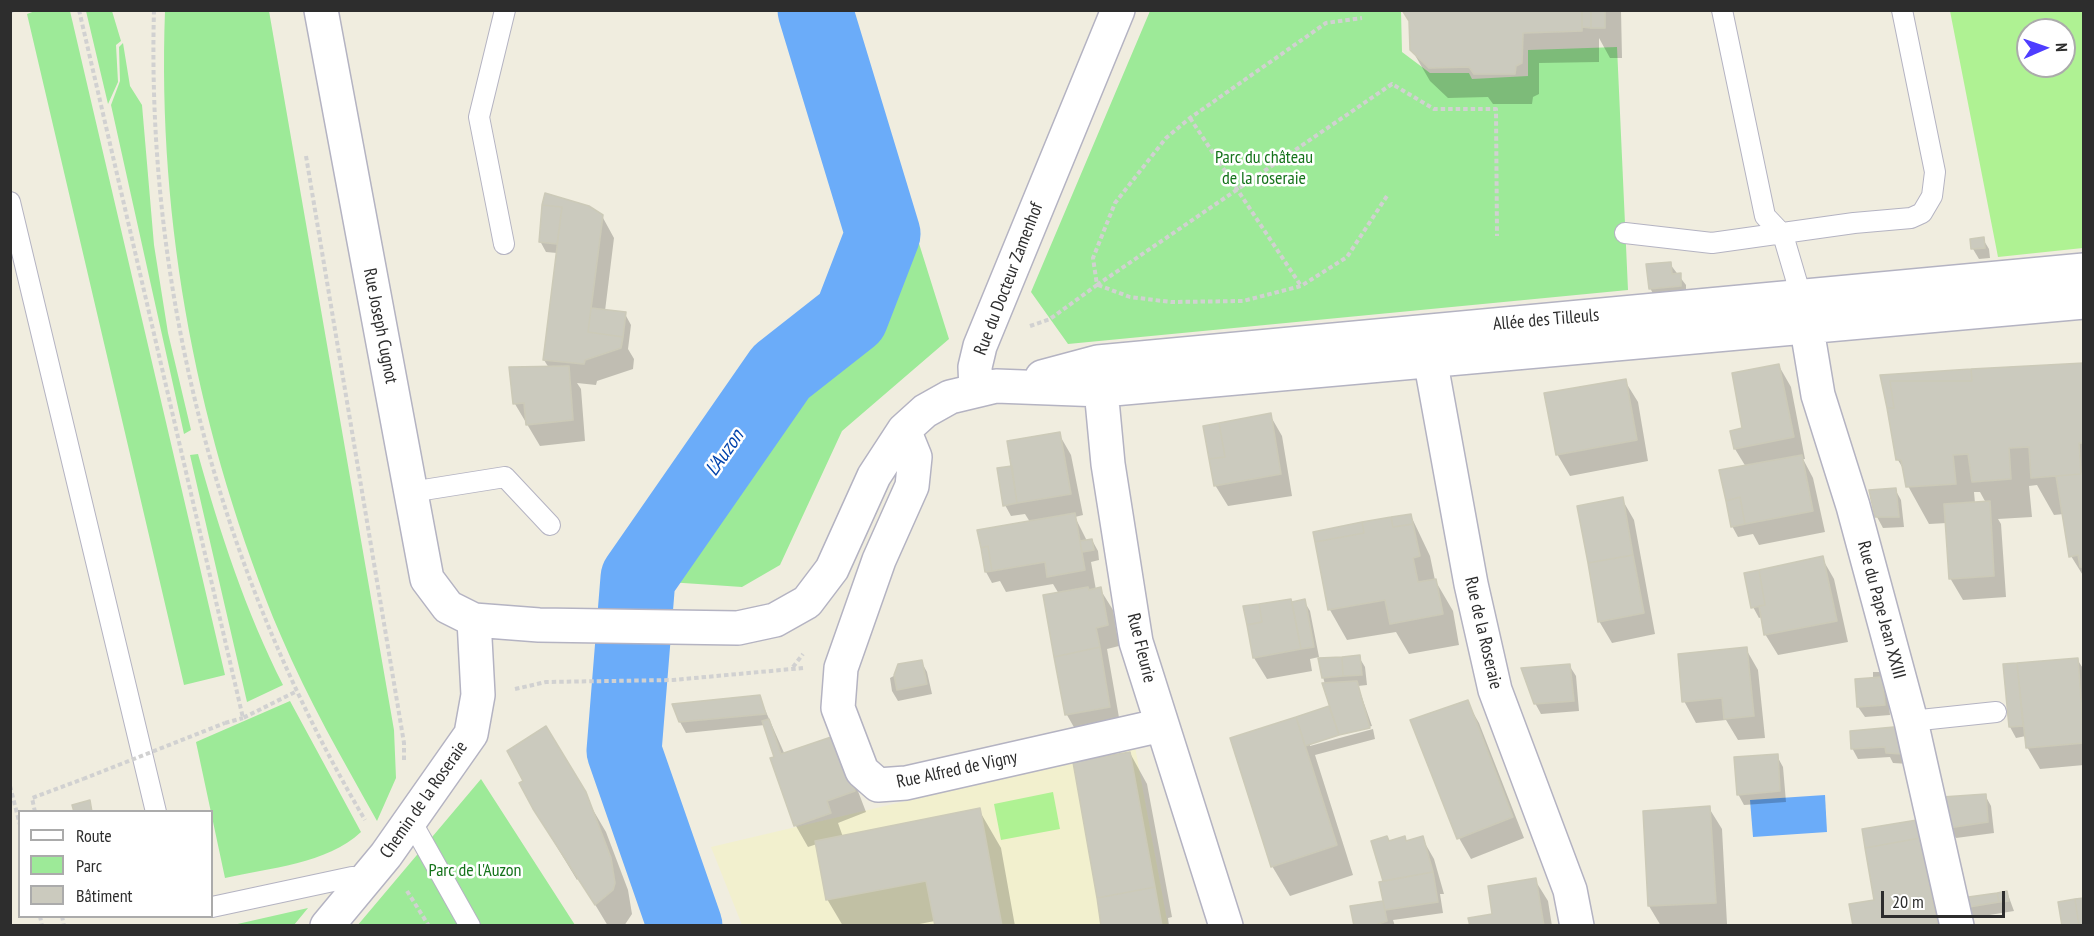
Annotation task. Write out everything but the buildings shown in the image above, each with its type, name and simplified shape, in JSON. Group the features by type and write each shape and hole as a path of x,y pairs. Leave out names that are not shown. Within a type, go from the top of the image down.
{"street":[{"name":"Rue Joseph Cugnot","path":"321,10 427,579 448,607 474,620"},
{"name":"Rue du Docteur Zamenhof","path":"976,390 975,367 980,345 1118,10"},
{"name":"Allée des Tilleuls","path":"976,390 1100,376 1804,311 2084,270"},
{"name":"Allée des Tilleuls","path":"1804,311 2084,302"},
{"name":"Rue du Pape Jean XXIII","path":"1804,311 1818,395 1853,506 1911,721 1957,926"},
{"name":"Rue de la Roseraie","path":"1431,345 1471,584 1495,690 1570,890 1577,926"},
{"name":"Rue Fleurie","path":"1100,376 1108,464 1136,642 1226,926"},
{"path":"474,620 539,625 738,628 776,620 807,602 832,569 874,477 904,430 925,411 950,398 976,390"},
{"name":"Rue Alfred de Vigny","path":"904,430 915,457 912,486 879,560 841,668 838,708 862,771 878,785 906,783 1162,725"},
{"name":"Chemin de la Roseraie","path":"327,926 411,821 471,734 478,696 474,620"}],"lane":[{"path":"504,244 479,117 505,10"},
{"path":"1722,10 1765,216 1783,235 1804,311"},
{"path":"1625,233 1712,243 1783,235 1854,223 1911,218 1922,213 1932,196 1935,172 1902,10"},
{"path":"10,202 156,810"},
{"path":"411,492 505,477 550,525"},
{"path":"1911,721 1996,712"},
{"path":"411,821 470,926"},
{"path":"213,907 352,877 376,866"}],"path":[{"path":"79,10 243,718"},
{"path":"154,10 153,51 161,214 178,329 202,435 239,551 296,692 336,770 376,866 429,926"},
{"path":"1097,285 1093,258 1115,203 1166,138 1190,118 1326,23 1362,18"},
{"path":"1050,319 1392,84 1434,109 1496,109 1497,236"},
{"path":"1190,118 1301,286"},
{"path":"306,152 404,743 404,766"},
{"path":"1097,285 1130,297 1171,302 1243,301 1301,286 1347,257 1387,195"},
{"path":"546,682 673,680 793,668"},
{"path":"35,810 32,798 243,718 296,692"},
{"path":"10,786 18,817"}],"shaded area":[{"path":"1135,747 1168,925 742,925 711,847"}],"green space":[{"path":"35,11 70,11 225,675 184,685 27,14"},
{"path":"86,11 112,11 121,41 116,45 118,82 108,104"},
{"path":"165,11 269,11 394,730 396,778 377,821 314,707 281,636 252,561 227,485 206,408 189,330 176,251 168,171 164,91"},
{"path":"828,11 846,11 949,339 842,431 780,565 742,587 654,581 789,387 868,322 898,236"},
{"name":"Parc du château de la roseraie","path":"1150,11 1401,11 1402,52 1430,73 1469,73 1472,79 1528,76 1528,50 1617,47 1628,290 1068,344 1031,292"},
{"path":"1950,11 2083,11 2083,248 1998,257"},
{"path":"123,43 130,86 142,105 154,245 168,333 191,430 184,434 111,105 120,81 119,47"},
{"path":"198,454 235,572 257,629 283,685 247,702 190,455"},
{"path":"290,701 361,832 347,843 315,858 225,878 213,822 213,810 210,810 196,742"},
{"name":"Parc de l'Auzon","path":"481,779 575,925 357,926"},
{"path":"1053,792 1060,829 1001,840 994,804"},
{"path":"308,908 294,925 233,925"}],"water":[{"path":"1825,795 1827,832 1753,837 1750,800"}],"waterway":[{"name":"L'Auzon","path":"685,926 624,751 638,578 781,372 851,317 883,234 815,10"}]}
